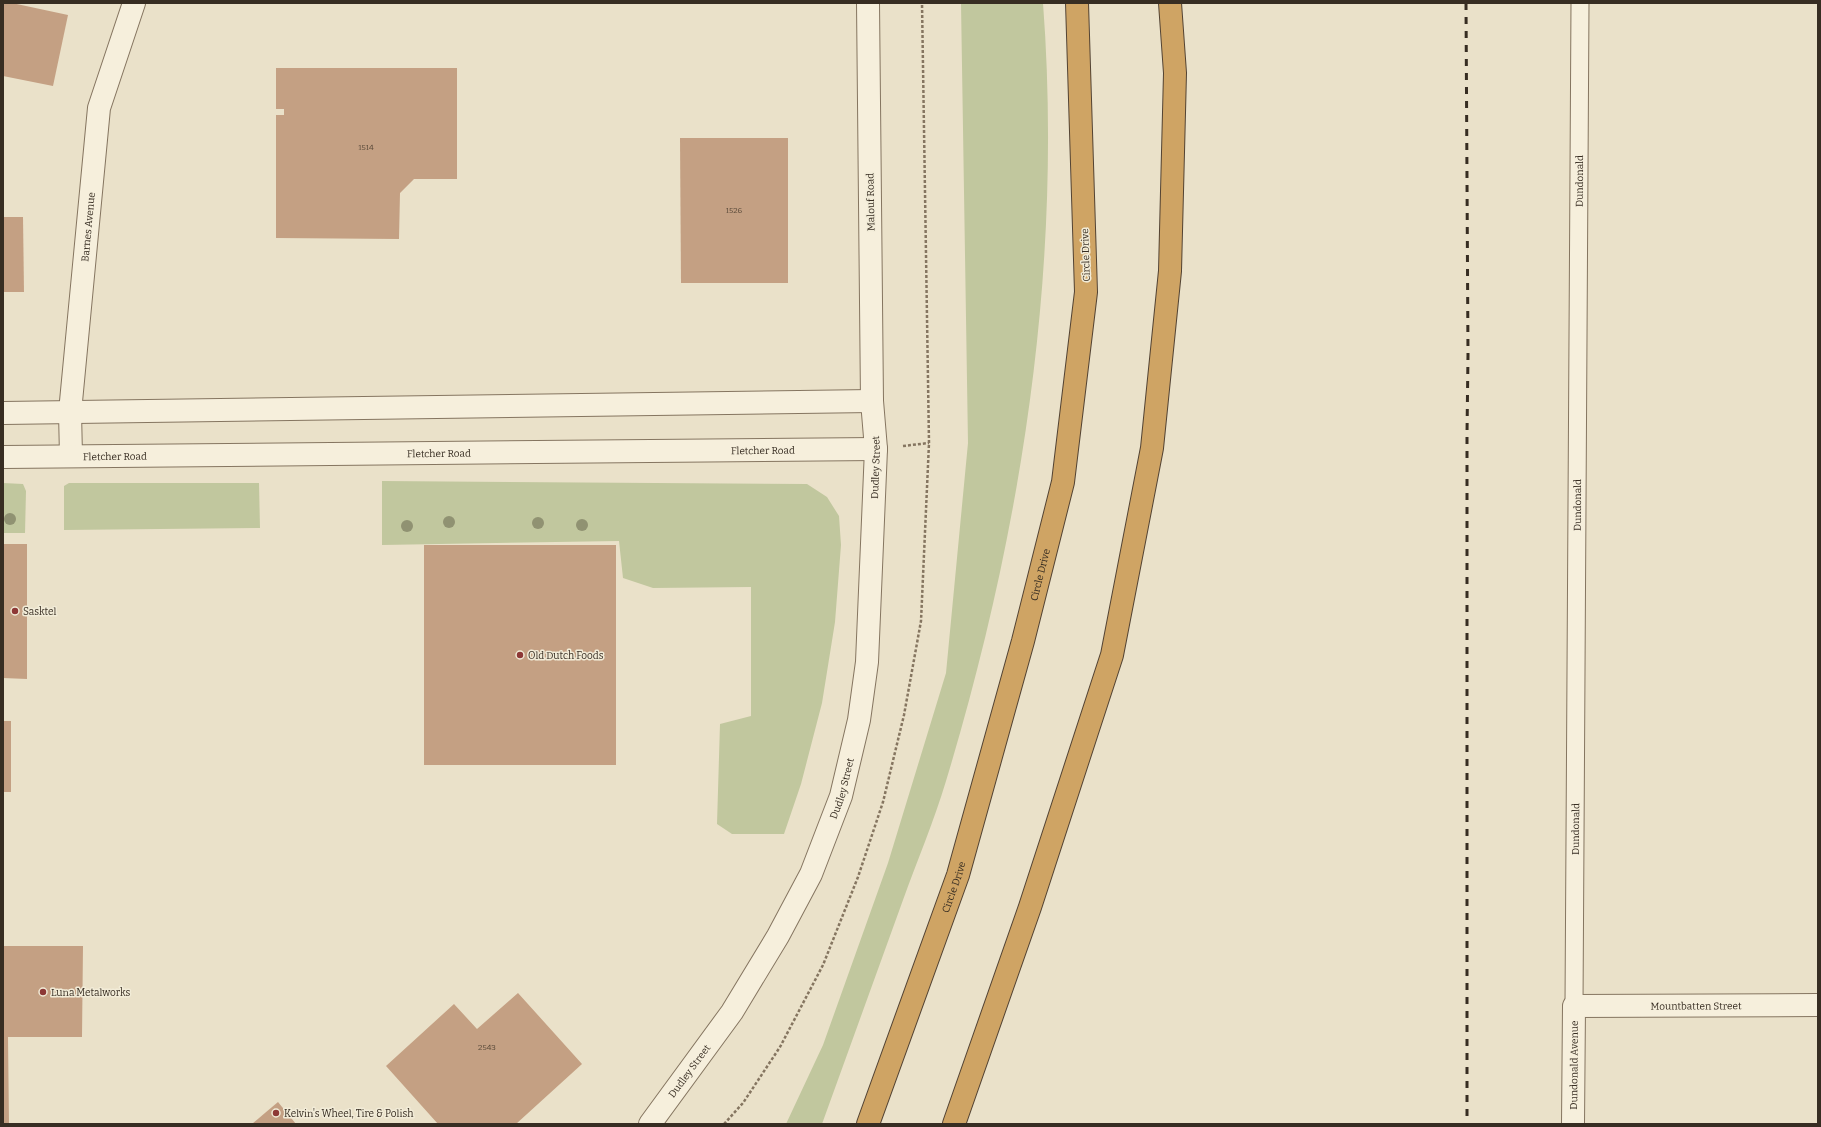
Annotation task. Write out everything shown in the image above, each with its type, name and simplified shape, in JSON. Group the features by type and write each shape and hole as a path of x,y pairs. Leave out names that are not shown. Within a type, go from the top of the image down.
{"highway":[{"name":"Circle Drive","path":"868,1124 958,876 1023,641 1063,482 1086,292 1077,3"},
{"path":"954,1124 1030,907 1112,655 1152,448 1170,271 1175,73 1170,3"}],"street":[{"name":"Barnes Avenue","path":"71,456 70,412 99,108 134,3"},
{"name":"Malouf Road","path":"868,3 872,401"},
{"path":"3,413 872,401"},
{"name":"Dudley Street","path":"650,1124 732,1012 778,936 811,874 842,796 859,720 867,662 876,449 872,401"},
{"name":"Fletcher Road","path":"3,457 876,449"},
{"name":"Mountbatten Street","path":"1574,1006 1818,1005"},
{"name":"Dundonald Avenue","path":"1573,1124 1574,1006"}],"lane":[{"name":"Dundonald","path":"1574,1006 1580,3"}],"green space":[{"path":"961,3 1043,3 1048,101 1047,200 1041,298 1030,396 1015,494 996,590 973,686 946,781 931,826 822,1124 786,1124 823,1045 888,863 946,673 968,443"},
{"path":"382,481 807,484 827,497 839,516 841,545 835,622 822,703 801,784 784,834 732,834 717,824 720,724 751,716 751,587 653,588 623,578 619,541 382,545"},
{"path":"3,483 23,484 26,491 25,533 3,533"},
{"path":"69,483 259,483 260,528 64,530 64,486"}],"building":[{"path":"3,3 12,3 68,15 53,86 3,76"},
{"path":"276,68 457,68 457,179 414,179 400,193 399,239 276,238 276,115 284,115 284,109 276,109"},
{"path":"680,138 788,138 788,283 681,283"},
{"path":"3,217 23,217 24,292 3,292"},
{"name":"Sasktel","path":"3,544 27,544 27,679 3,678"},
{"name":"Old Dutch Foods","path":"424,545 616,545 616,765 424,765"},
{"path":"3,721 11,721 11,792 3,792"},
{"name":"Luna Metalworks","path":"3,946 83,946 82,1037 8,1037 9,1124 3,1124"},
{"path":"518,993 582,1064 516,1124 438,1124 386,1066 454,1004 477,1029"},
{"name":"Kelvin's Wheel, Tire & Polish","path":"278,1102 296,1124 252,1124"}],"railway":[{"path":"1466,3 1468,355 1467,1124"}],"place":[{"name":"Sasktel","path":"15,611"},
{"name":"Old Dutch Foods","path":"520,655"},
{"name":"Luna Metalworks","path":"43,992"},
{"name":"Kelvin's Wheel, Tire & Polish","path":"276,1113"}]}
